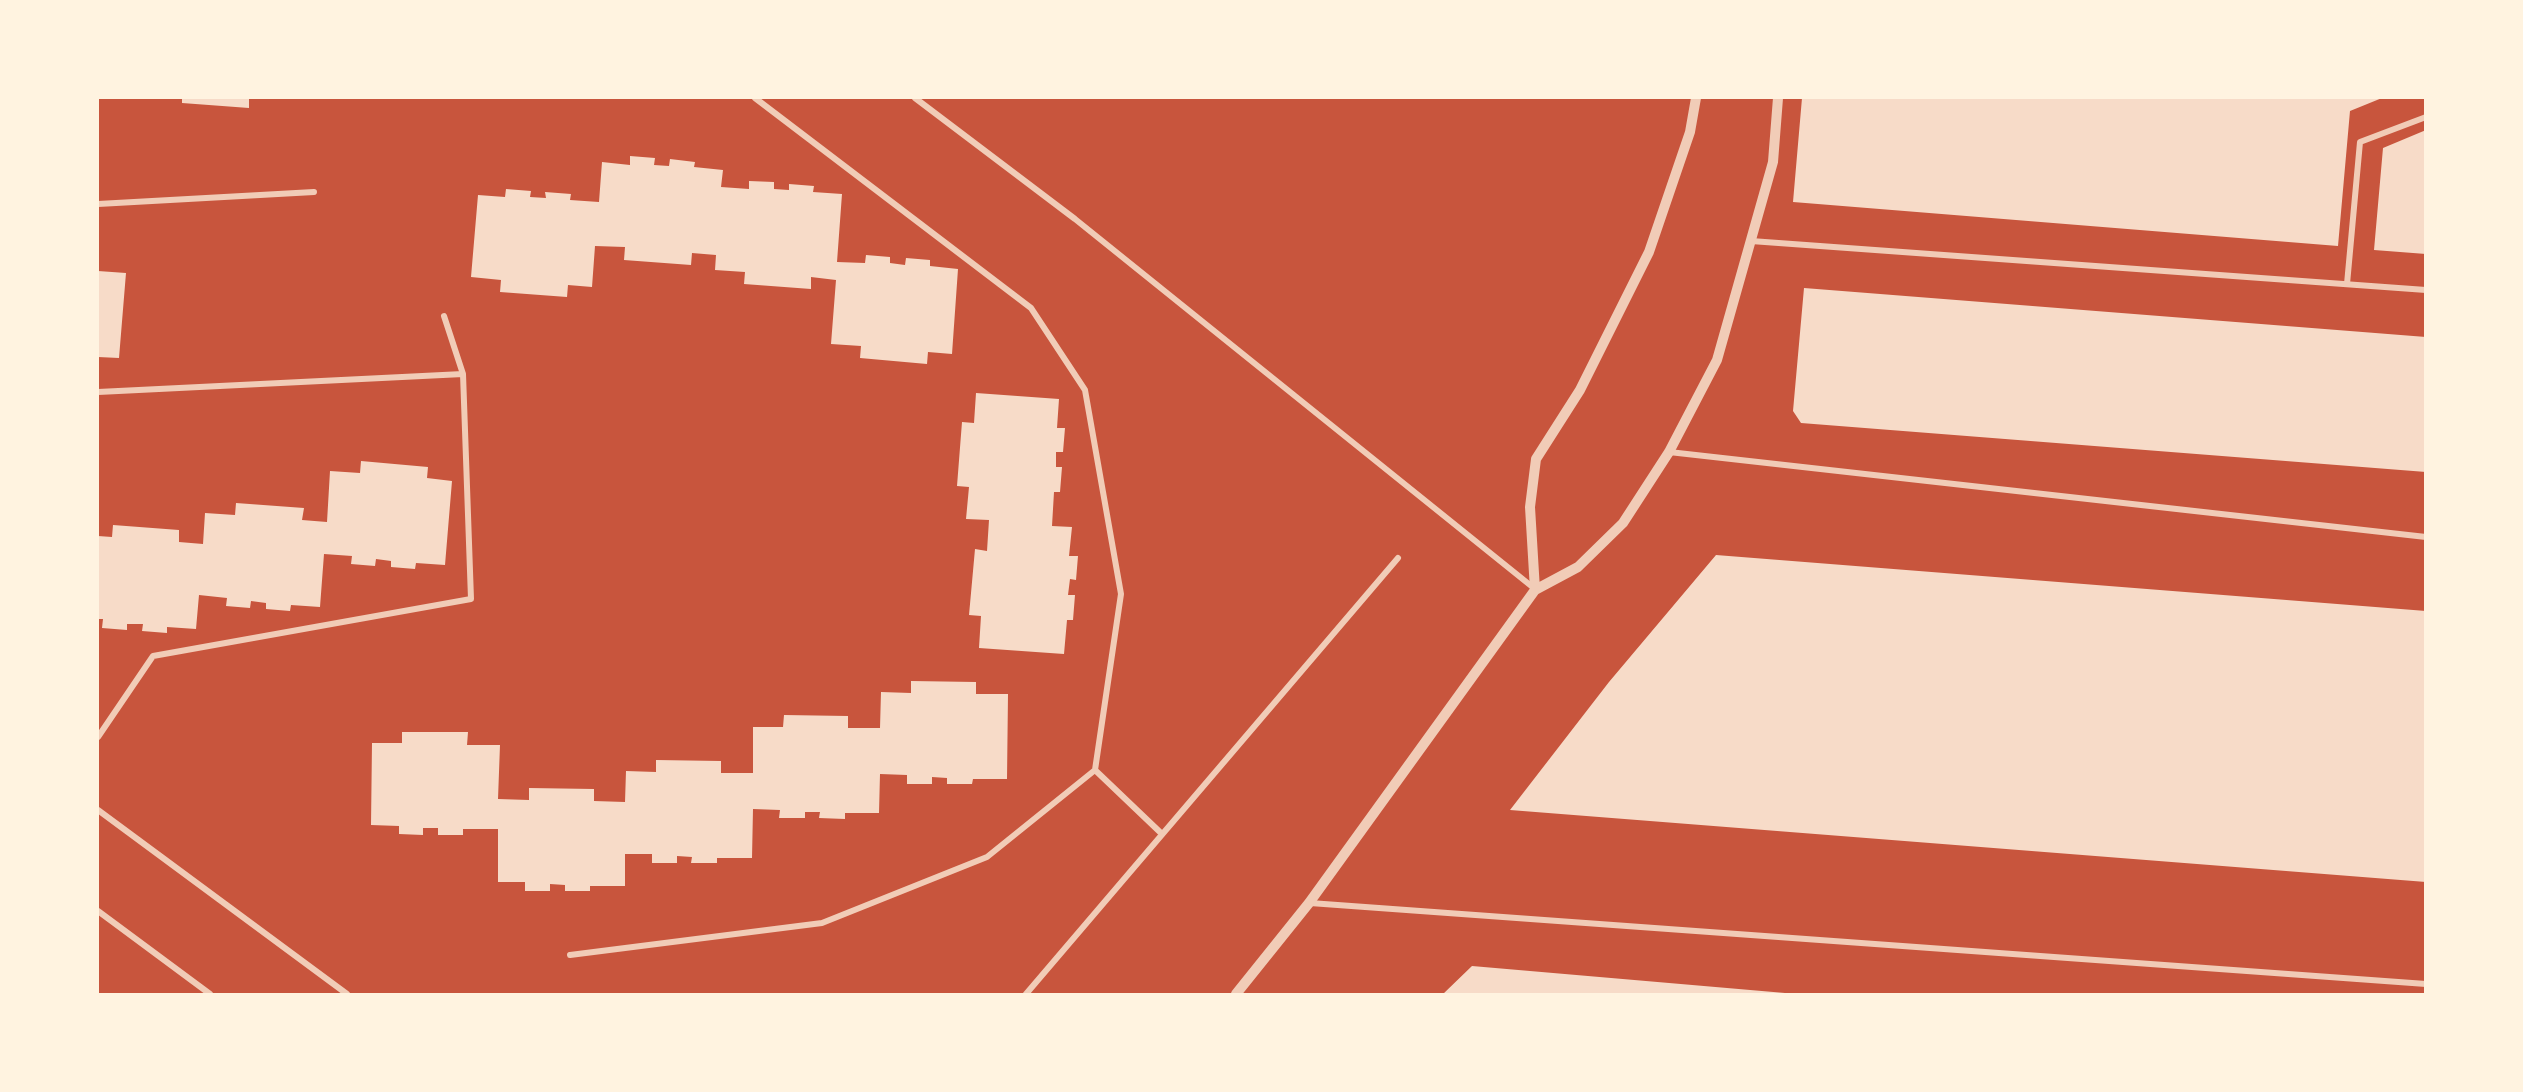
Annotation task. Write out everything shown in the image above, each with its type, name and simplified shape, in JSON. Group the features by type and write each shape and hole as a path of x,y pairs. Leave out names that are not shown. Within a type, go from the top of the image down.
{"street":[{"path":"570,955 822,923 987,857 1095,770 1121,594 1084,390 1030,308 755,98"},
{"path":"915,98 1075,219 1535,590"},
{"path":"1535,590 1530,507 1536,459 1580,390 1649,252 1690,132 1696,98"},
{"path":"1236,994 1309,903 1535,590 1578,567 1623,523 1669,452 1717,360 1773,162 1778,98"},
{"path":"2347,284 2360,142 2426,117"},
{"path":"98,204 314,192"},
{"path":"1751,241 2426,290"},
{"path":"98,737 153,656 471,599 463,374 444,316"},
{"path":"98,392 463,374"},
{"path":"1669,452 2426,537"},
{"path":"1026,994 1398,558"},
{"path":"1095,770 1162,834"},
{"path":"98,810 347,994"},
{"path":"1309,903 2426,984"},
{"path":"98,911 210,994"}],"building":[{"path":"182,98 249,98 249,108 182,103"},
{"path":"1802,98 2382,98 2350,111 2338,246 1793,202"},
{"path":"2426,130 2426,254 2374,250 2383,148"},
{"path":"630,156 655,158 654,165 669,166 670,159 695,162 694,167 723,170 721,187 749,189 749,181 774,182 774,189 789,190 789,184 814,186 813,192 842,194 837,262 865,263 866,255 890,257 890,263 905,265 906,258 930,260 930,266 958,269 952,354 928,352 927,364 860,358 861,346 831,344 836,280 811,277 811,289 744,284 745,272 715,270 716,255 692,253 691,265 624,260 625,247 595,246 592,287 568,285 567,297 500,292 501,280 471,277 478,195 505,197 506,189 531,191 530,197 546,198 545,192 571,194 570,200 599,202 602,162 630,165"},
{"path":"98,271 126,273 119,358 98,357"},
{"path":"1804,288 2426,337 2426,472 1801,423 1793,411"},
{"path":"976,393 1059,399 1057,428 1065,428 1063,452 1056,452 1056,467 1062,467 1060,492 1054,492 1052,526 1072,527 1069,556 1078,556 1076,580 1070,579 1068,595 1075,595 1073,620 1067,620 1064,654 979,648 981,616 969,615 975,549 987,551 989,520 966,519 969,487 957,486 962,422 974,423"},
{"path":"361,461 428,467 427,478 452,481 445,565 416,563 415,569 391,567 391,561 376,559 375,566 351,564 352,556 324,554 320,607 291,605 290,611 266,609 266,603 251,601 250,608 226,606 227,598 199,595 196,629 167,627 167,633 142,631 143,624 127,624 127,630 102,628 103,619 98,619 98,536 112,537 113,525 179,530 179,542 203,544 205,513 235,515 236,503 304,508 302,520 327,522 330,471 360,473"},
{"path":"1716,555 2426,611 2426,882 1510,810 1609,682"},
{"path":"911,681 976,682 976,694 1008,694 1007,779 973,779 972,784 947,784 947,778 932,777 932,784 907,784 907,775 880,774 879,813 845,813 845,819 819,818 820,812 805,812 805,818 779,818 780,810 753,809 752,858 717,858 717,863 691,863 692,857 677,856 677,863 652,863 652,854 625,854 625,886 590,886 590,891 565,891 565,885 550,884 550,891 525,891 525,882 498,882 498,829 463,829 463,835 438,835 438,828 423,828 423,835 399,834 399,826 371,825 372,743 402,743 402,732 468,732 467,745 500,745 498,799 529,800 529,788 594,789 594,801 625,802 626,771 656,772 656,760 721,761 721,773 753,773 753,727 783,727 784,715 848,716 848,728 880,728 881,692 911,693"},
{"path":"1472,966 1785,993 1785,994 1443,994"}]}
